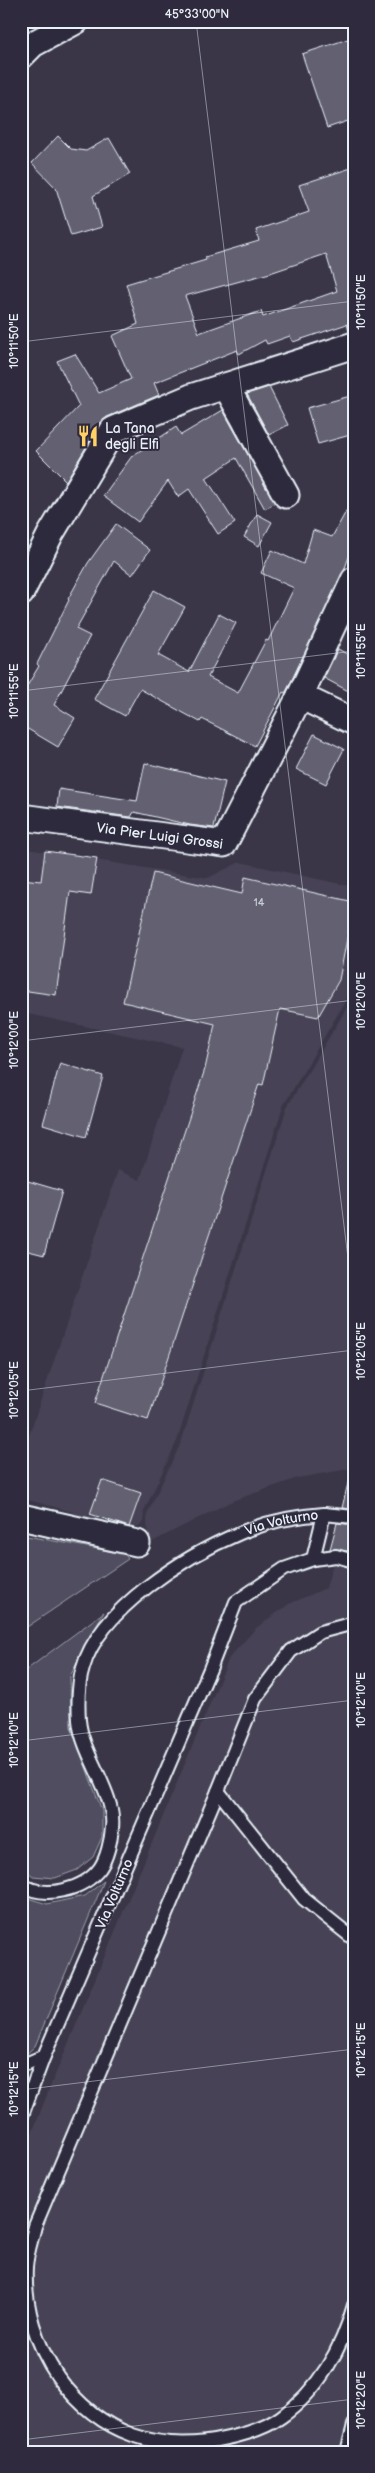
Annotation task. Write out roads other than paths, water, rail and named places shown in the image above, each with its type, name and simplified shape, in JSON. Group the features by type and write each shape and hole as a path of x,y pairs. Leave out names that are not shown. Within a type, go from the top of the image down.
{"street":[{"path":"21,56 33,44 76,21"},
{"path":"21,593 50,535 113,430 191,397 354,345"},
{"path":"226,386 286,495"},
{"name":"Via Pier Luigi Grossi","path":"21,816 224,844 300,696 354,580"},
{"path":"300,696 354,722"},
{"path":"21,1517 137,1542"}],"lane":[{"path":"324,1514 354,1517"},
{"name":"Via Volturno","path":"21,1884 26,1888 46,1891 66,1890 82,1883 100,1868 109,1846 113,1827 109,1803 91,1762 79,1722 80,1695 83,1667 100,1634 120,1608 157,1580 198,1554 240,1533 299,1516 324,1514 313,1559 284,1568 236,1602 210,1669 44,2056 21,2118"},
{"path":"313,1559 336,1556 354,1561"},
{"path":"354,1623 320,1632 291,1651 271,1674 254,1699 218,1791 35,2226 26,2266 29,2313 45,2359 71,2395 95,2417 125,2433 163,2444 202,2444 246,2434 279,2418 304,2397 325,2370 341,2343 354,2305"},
{"path":"218,1791 304,1900 354,1939"},
{"path":"21,2066 44,2056"},
{"path":"347,2452 354,2425"}],"place":[{"name":"La Tana degli Elfi","path":"88,436"}]}
